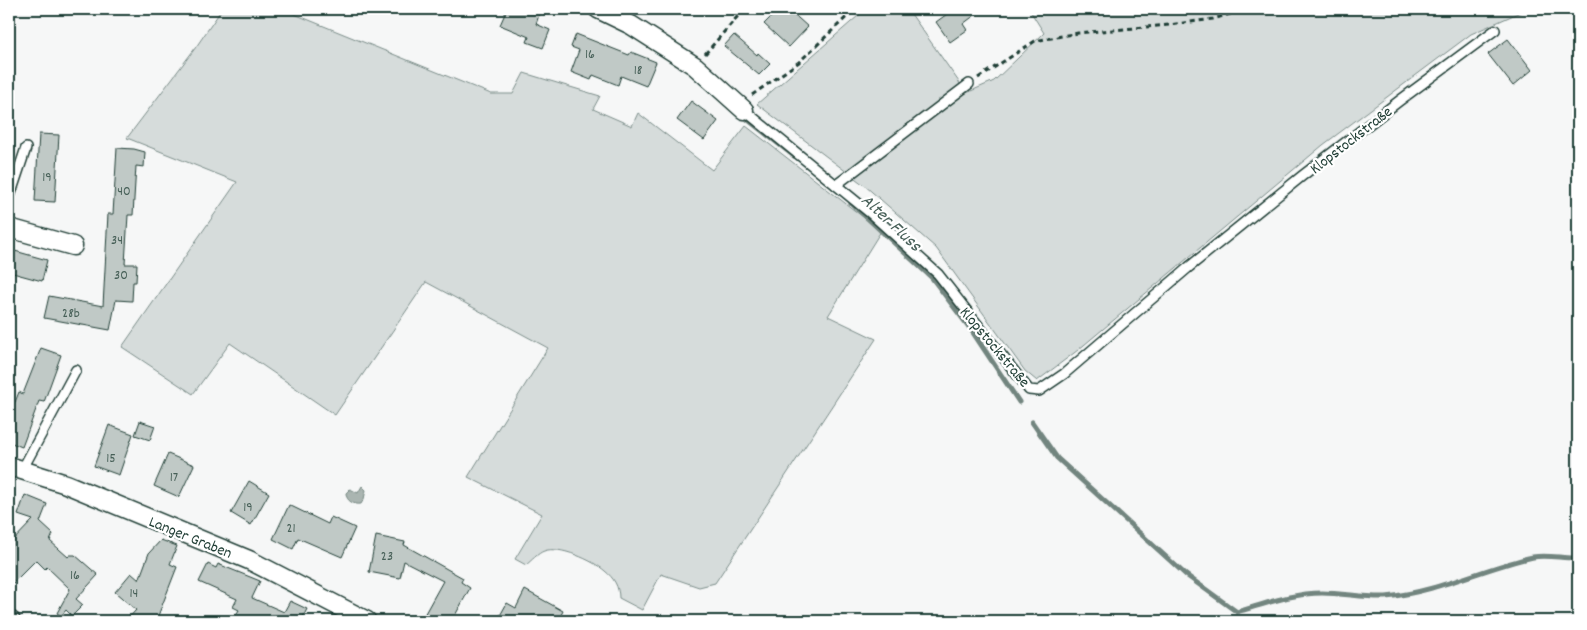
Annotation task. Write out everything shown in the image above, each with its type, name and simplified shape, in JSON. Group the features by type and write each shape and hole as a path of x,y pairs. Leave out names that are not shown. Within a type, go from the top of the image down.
{"street":[{"name":"Klopstockstraße","path":"598,9 631,26 694,66 742,108"},
{"path":"9,228 73,246"},
{"name":"Langer Graben","path":"15,468 66,484 249,560 367,621"}],"lane":[{"name":"Klopstockstraße","path":"742,108 836,184 938,274 1029,390 1040,391 1064,374 1189,267 1302,176 1495,30"},
{"path":"836,184 969,84"},
{"path":"9,199 26,148"},
{"path":"15,468 76,370"}],"path":[{"path":"694,66 744,9"},
{"path":"742,108 799,62 855,9"},
{"path":"969,84 1035,41 1078,33 1213,19 1248,9"}],"shaded area":[{"path":"222,9 282,9 491,94 513,94 524,73 600,96 593,109 632,126 638,113 712,170 746,126 881,231 828,316 876,339 715,583 699,587 661,574 642,610 619,598 615,583 605,571 576,555 558,550 544,551 526,565 515,559 542,514 468,477 548,348 426,282 335,415 230,343 193,394 122,347 237,182 127,138 196,47"},
{"path":"866,9 912,9 909,11 959,82 964,94 994,81 1044,33 1029,9 1527,9 1471,34 1323,145 1078,350 1037,381 1025,371 936,248 864,185 757,104"},
{"path":"362,486 366,490 361,504 351,502 347,498 346,493 350,489 358,493"}],"building":[{"path":"507,9 533,9 540,12 536,24 550,30 543,48 527,42 529,37 500,25"},
{"path":"779,9 788,9 808,27 789,47 764,24"},
{"path":"954,9 983,9 963,24 967,30 950,42 936,22"},
{"path":"576,34 629,55 631,52 656,62 646,86 621,76 618,85 593,75 591,80 571,72 579,50 571,47"},
{"path":"734,35 770,64 759,75 724,46"},
{"path":"1508,39 1532,70 1513,86 1488,54"},
{"path":"691,101 718,121 704,140 677,120"},
{"path":"39,134 59,135 55,202 35,201"},
{"path":"117,148 145,152 144,167 136,166 133,215 128,215 125,264 137,264 136,282 133,282 132,301 116,300 110,330 44,318 49,296 103,306 108,214 113,214"},
{"path":"15,251 47,260 42,281 9,272 9,254 14,256"},
{"path":"41,348 61,355 44,402 39,401 22,447 9,442 9,409 15,402 19,392 23,394"},
{"path":"140,421 155,426 150,440 135,435"},
{"path":"109,425 133,434 119,475 94,466"},
{"path":"168,454 194,465 179,497 154,486"},
{"path":"249,481 269,493 251,525 231,513"},
{"path":"25,495 47,504 40,522 53,534 50,541 68,557 75,555 98,575 76,599 83,605 72,616 66,610 61,616 57,613 70,589 47,567 45,569 36,560 9,587 9,545 33,520 18,515"},
{"path":"289,505 328,524 331,517 355,528 342,557 298,538 293,549 273,539"},
{"path":"376,536 405,542 404,545 463,578 461,582 470,588 452,621 431,621 423,617 443,581 404,561 400,578 369,572"},
{"path":"161,540 177,546 170,564 177,567 156,621 126,621 136,610 115,592 131,573 139,580 149,553"},
{"path":"208,564 216,568 218,564 260,581 252,598 284,612 290,601 307,609 302,619 306,621 232,621 239,610 233,607 237,599 199,582"},
{"path":"525,590 563,611 558,621 497,621 507,603 516,608"}],"waterway":[{"name":"Alter Fluss","path":"742,115 794,156"},
{"name":"Alter Fluss","path":"851,203 932,278 972,331 1019,402"},
{"path":"1032,422 1057,458 1186,575 1237,612 1311,593 1378,597 1405,594 1442,585 1533,557 1578,558"}]}
